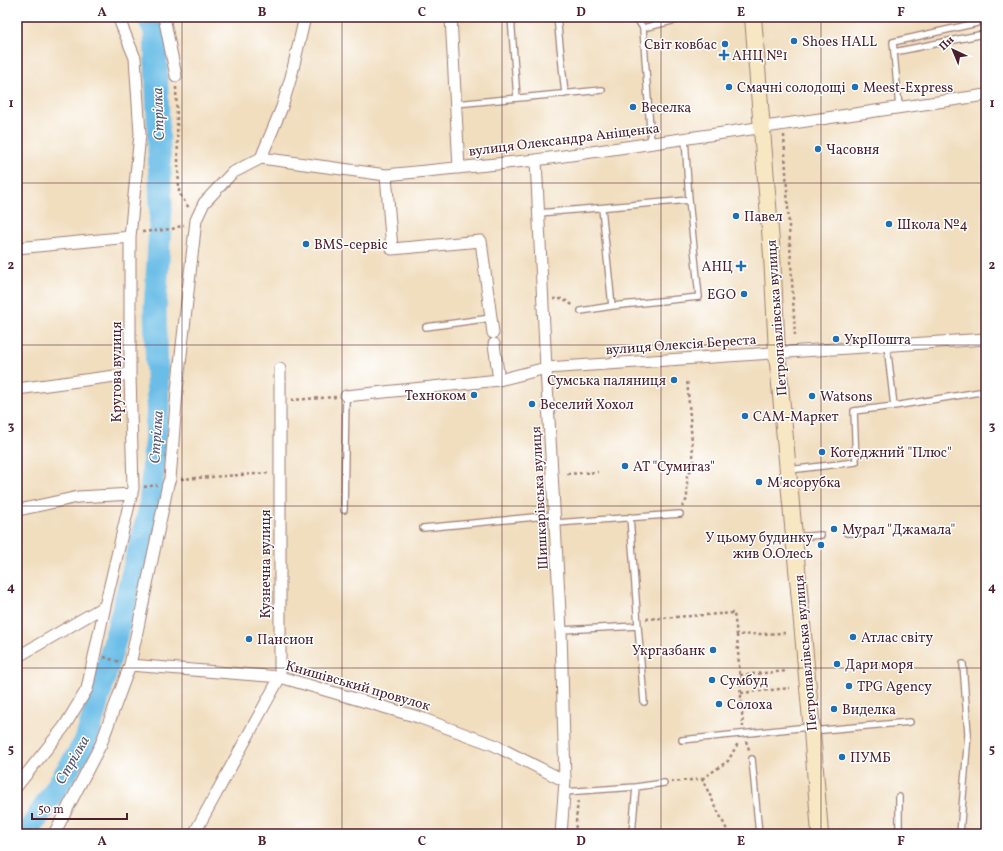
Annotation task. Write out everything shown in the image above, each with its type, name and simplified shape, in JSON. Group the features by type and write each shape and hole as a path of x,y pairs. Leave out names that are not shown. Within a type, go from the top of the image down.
{"main road":[{"name":"Петропавлівська вулиця","path":"753,17 772,255 777,352 812,729 820,834"}],"street":[{"name":"Кругова вулиця","path":"17,786 64,727 87,689 132,491 130,237 140,134 135,58 118,17"},
{"path":"164,17 176,76"},
{"path":"54,834 101,744 130,665 169,482 177,391 196,220 204,203 232,173 262,158 282,107 291,77 305,17"},
{"path":"451,17 459,168"},
{"name":"вулиця Олександра Аніщенка","path":"262,158 386,175 536,160 986,94"},
{"name":"Шишкарівська вулиця","path":"536,160 561,630 565,786 561,834"},
{"path":"386,175 392,249 481,241 499,380"},
{"path":"17,248 130,237"},
{"name":"вулиця Олексія Береста","path":"546,368 986,339"},
{"path":"346,396 499,380 546,368"},
{"name":"Кузнечна вулиця","path":"194,834 280,677 280,369"},
{"path":"17,389 130,374"},
{"path":"23,508 78,497 132,491"},
{"path":"17,657 105,606"},
{"name":"Книшівський провулок","path":"130,665 280,677 432,722 494,744 565,786"}],"lane":[{"path":"511,17 517,98"},
{"path":"557,17 565,94"},
{"path":"636,17 643,28 651,143"},
{"path":"643,28 680,19 680,17"},
{"path":"899,107 893,42 977,23"},
{"path":"894,52 979,35"},
{"path":"456,104 602,90"},
{"path":"581,311 612,306 699,297 689,200 685,138"},
{"path":"539,213 689,200"},
{"path":"602,208 612,306"},
{"path":"426,327 490,318"},
{"path":"887,345 894,406"},
{"path":"788,470 856,462 854,411 986,391"},
{"path":"344,510 346,396"},
{"path":"423,528 555,519 677,514"},
{"path":"630,517 644,702"},
{"path":"847,533 862,533"},
{"path":"794,537 821,535"},
{"path":"561,630 638,623"},
{"path":"960,834 968,734 963,664"},
{"path":"682,740 910,722"},
{"path":"752,759 758,834"},
{"path":"565,786 578,791 636,787 664,783"},
{"path":"632,834 636,787"},
{"path":"899,797 899,834"}],"path":[{"path":"176,76 180,193 196,220"},
{"path":"783,124 795,335"},
{"path":"144,231 172,229"},
{"path":"543,299 563,299 581,311"},
{"path":"677,514 687,499 687,476 694,467 687,378"},
{"path":"281,401 346,396"},
{"path":"132,491 169,482 280,472"},
{"path":"567,474 598,472"},
{"path":"638,623 734,613 744,734 752,759"},
{"path":"737,635 785,633"},
{"path":"94,654 130,665"},
{"path":"740,675 788,671"},
{"path":"741,693 790,688"},
{"path":"664,783 702,780 728,761 744,734"},
{"path":"702,780 729,834"},
{"path":"576,834 578,791"}],"waterway":[{"name":"Стрілка","path":"27,834 86,741 150,508 158,407 155,310 161,209 155,30 148,17"}],"place":[{"name":"Shoes HALL","path":"794,41"},
{"name":"Світ ковбас","path":"725,44"},
{"name":"АНЦ №1","path":"724,55"},
{"name":"Смачні солодощі","path":"729,87"},
{"name":"Meest-Express","path":"855,87"},
{"name":"Веселка","path":"633,107"},
{"name":"Часовня","path":"818,149"},
{"name":"Павел","path":"736,216"},
{"name":"Школа №4","path":"889,224"},
{"name":"BMS-сервіс","path":"306,244"},
{"name":"АНЦ","path":"741,266"},
{"name":"EGO","path":"744,294"},
{"name":"УкрПошта","path":"836,339"},
{"name":"Сумська паляниця","path":"674,380"},
{"name":"Техноком","path":"474,395"},
{"name":"Watsons","path":"812,396"},
{"name":"Веселий Хохол","path":"532,404"},
{"name":"САМ-Маркет","path":"745,416"},
{"name":"Котеджний \"Плюс\"","path":"822,452"},
{"name":"АТ \"Сумигаз\"","path":"625,466"},
{"name":"М'ясорубка","path":"759,482"},
{"name":"Мурал \"Джамала\"","path":"834,529"},
{"name":"У цьому будинку жив О.Олесь","path":"821,545"},
{"name":"Атлас світу","path":"853,637"},
{"name":"Пансион","path":"249,639"},
{"name":"Укргазбанк","path":"713,650"},
{"name":"Дари моря","path":"837,664"},
{"name":"Сумбуд","path":"712,680"},
{"name":"TPG Agency","path":"849,686"},
{"name":"Солоха","path":"719,704"},
{"name":"Виделка","path":"834,709"},
{"name":"ПУМБ","path":"842,757"}]}
